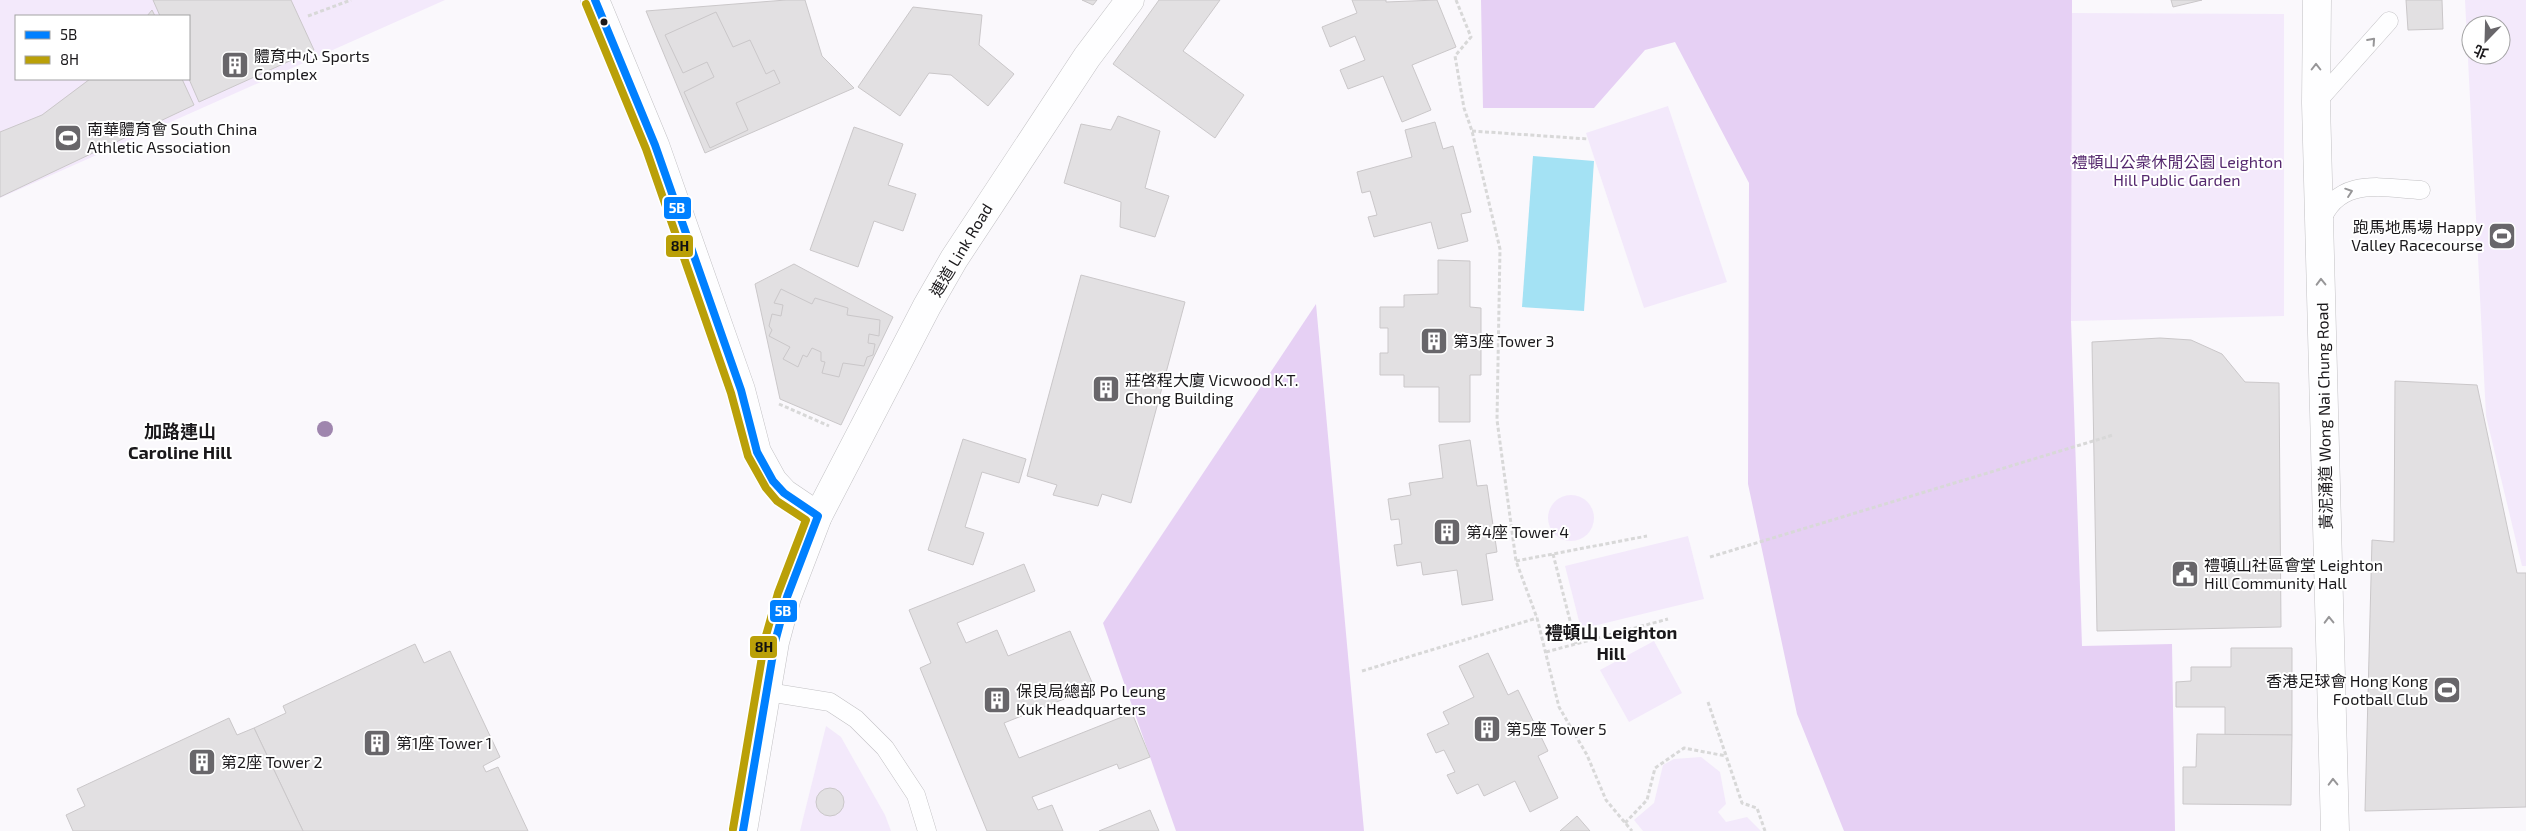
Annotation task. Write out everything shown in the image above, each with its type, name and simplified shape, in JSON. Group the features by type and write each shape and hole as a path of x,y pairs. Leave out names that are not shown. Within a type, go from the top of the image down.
{"street":[{"path":"595,0 655,145 741,390 757,452 773,481 784,493 818,516"},
{"name":"連道 Link Road","path":"743,831 775,642 787,597 818,516 927,306 954,259 1087,57 1130,0"},
{"name":"黃泥涌道 Wong Nai Chung Road","path":"2317,0 2316,103 2335,831"}],"lane":[{"path":"2316,103 2390,21"},
{"path":"2320,227 2327,207 2340,195 2364,187 2421,190"},
{"path":"768,692 830,702 856,719 885,748 916,795 927,831"}],"path":[{"path":"308,16 351,0"},
{"path":"1456,0 1471,37 1455,56 1464,108 1472,131 1500,250 1497,420 1516,562 1537,618 1559,706 1587,755 1606,800 1632,831"},
{"path":"1472,131 1588,139"},
{"path":"776,403 817,420"},
{"path":"1710,557 2113,435"},
{"path":"1516,562 1647,536"},
{"path":"1553,554 1576,644"},
{"path":"1362,671 1537,618"},
{"path":"1546,652 1668,618"},
{"path":"1708,702 1742,803 1757,808 1765,831"},
{"path":"1625,823 1647,800 1655,768 1684,748 1726,756"}],"green space":[{"name":"南華體育會 South China Athletic Association","path":"0,0 445,0 0,198"},
{"name":"跑馬地馬場 Happy Valley Racecourse","path":"2465,0 2526,0 2526,566 2522,566 2486,416 2468,65 2511,65 2511,15 2466,15"},
{"name":"禮頓山公衆休閒公園 Leighton Hill Public Garden","path":"2068,13 2284,14 2284,316 2071,321"},
{"path":"1668,106 1727,282 1644,308 1586,133"},
{"path":"1576,495 1580,496 1590,505 1593,509 1593,527 1584,537 1576,541 1566,541 1558,537 1549,527 1548,513 1552,505 1562,496"},
{"path":"1688,536 1704,599 1581,629 1565,566"},
{"path":"1654,641 1682,693 1629,722 1600,670"},
{"path":"826,726 841,737 885,815 891,831 800,831"},
{"path":"1701,757 1720,772 1726,804 1718,812 1726,822 1747,817 1761,831 1643,831 1634,820 1654,803 1663,765 1674,759"}],"shaded area":[{"path":"1481,0 2072,0 2071,321 2082,646 2172,644 2175,831 1844,831 1797,714 1748,484 1749,183 1675,42 1645,50 1594,108 1483,108"},
{"path":"1316,304 1364,831 1176,831 1103,623"}],"water":[{"path":"1533,156 1594,161 1584,311 1522,307"}],"building":[{"name":"體育中心 Sports Complex","path":"153,0 291,0 314,50 199,102 189,80 190,15 160,15"},
{"path":"805,0 822,56 854,88 705,153 646,11"},
{"path":"1082,0 1097,0 1093,5"},
{"path":"1159,0 1220,0 1183,51 1244,95 1215,138 1113,64"},
{"path":"1352,0 1386,0 1386,2 1437,0 1456,47 1412,65 1431,110 1402,122 1383,76 1348,89 1340,70 1365,60 1355,36 1330,47 1322,27 1357,13"},
{"path":"2171,0 2202,0 2173,7"},
{"path":"2406,0 2442,0 2443,29 2408,30"},
{"path":"913,7 982,15 979,45 1014,74 988,106 951,75 929,73 900,116 858,87"},
{"path":"152,10 154,15 148,15"},
{"path":"716,12 733,47 750,40 766,74 774,70 780,83 736,103 748,130 710,148 684,92 714,77 707,62 683,73 665,35"},
{"path":"89,80 182,80 194,105 0,197 0,132 42,115"},
{"path":"1118,116 1160,131 1145,188 1169,196 1155,237 1120,227 1121,202 1064,183 1081,124 1111,130"},
{"path":"1435,122 1443,149 1453,146 1471,212 1461,214 1468,241 1438,249 1431,222 1374,237 1368,217 1377,215 1370,191 1362,193 1357,172 1412,157 1405,130"},
{"path":"854,127 903,144 888,185 916,194 903,231 874,221 858,267 810,250"},
{"name":"第3座 Tower 3","path":"1438,260 1470,261 1470,307 1481,308 1481,375 1470,375 1470,422 1439,422 1439,387 1404,387 1404,375 1380,375 1380,353 1388,353 1388,328 1380,328 1380,307 1404,307 1404,295 1438,294"},
{"path":"794,264 893,317 841,425 780,399 755,284"},
{"name":"莊啓程大廈 Vicwood K.T. Chong Building","path":"1081,275 1185,302 1131,503 1102,494 1098,506 1053,495 1057,485 1027,476"},
{"path":"781,289 812,304 815,298 848,308 847,315 880,320 879,336 869,334 868,343 875,344 873,355 867,357 864,366 843,363 839,377 822,373 825,362 821,361 821,352 812,348 807,357 803,355 798,367 783,359 790,347 769,336 772,330 769,326 772,314 781,316 783,305 774,303"},
{"path":"2160,338 2191,340 2222,354 2245,382 2279,383 2281,627 2097,631 2092,342"},
{"name":"香港足球會 Hong Kong Football Club","path":"2395,381 2477,385 2517,573 2526,573 2526,807 2365,811 2372,540 2394,542"},
{"path":"963,439 1026,459 1019,483 982,472 965,527 984,533 973,565 928,550"},
{"name":"第4座 Tower 4","path":"1470,440 1477,486 1487,485 1497,552 1486,554 1493,600 1462,605 1457,570 1423,575 1421,562 1397,566 1394,545 1402,544 1399,519 1391,520 1388,499 1411,495 1409,483 1443,478 1439,445"},
{"name":"保良局總部 Po Leung Kuk Headquarters","path":"1024,564 1035,591 957,623 966,643 997,630 1008,656 1070,631 1094,687 1004,723 1019,758 1132,713 1150,757 1119,769 1117,764 1032,797 1038,810 1052,805 1063,831 987,831 920,668 931,663 909,610"},
{"name":"第1座 Tower 1","path":"415,644 424,663 450,651 500,757 483,766 486,772 498,767 528,831 303,831 254,728 286,713 283,706"},
{"path":"2231,648 2292,648 2292,735 2225,735 2225,707 2176,707 2176,682 2191,681 2191,667 2231,667"},
{"name":"第5座 Tower 5","path":"1488,653 1508,695 1518,690 1548,751 1538,756 1558,798 1530,812 1515,781 1484,796 1478,784 1457,794 1447,775 1455,772 1444,750 1436,753 1427,734 1449,724 1443,712 1474,697 1459,666"},
{"name":"第2座 Tower 2","path":"229,718 237,735 254,728 303,831 73,831 66,815 85,806 77,789"},
{"path":"2197,734 2292,735 2291,805 2183,804 2183,767 2196,767"},
{"path":"830,788 840,792 844,802 840,812 830,816 820,812 816,802 820,792"},
{"path":"1150,810 1159,831 1099,831"},
{"path":"1577,816 1590,831 1560,831"}],"transit line":[{"name":"5B","path":"595,0 655,145 741,390 757,452 773,481 784,493 818,516 787,597 775,642 743,831"},
{"name":"8H","path":"586,4 646,149 731,393 748,456 766,488 777,501 806,520 778,593 765,639 733,829"}],"place":[{"name":"體育中心 Sports Complex","path":"235,65"},
{"name":"南華體育會 South China Athletic Association","path":"68,138"},
{"name":"跑馬地馬場 Happy Valley Racecourse","path":"2502,236"},
{"name":"第3座 Tower 3","path":"1434,341"},
{"name":"莊啓程大廈 Vicwood K.T. Chong Building","path":"1106,389"},
{"name":"第4座 Tower 4","path":"1447,532"},
{"name":"禮頓山社區會堂 Leighton Hill Community Hall","path":"2185,574"},
{"name":"香港足球會 Hong Kong Football Club","path":"2447,690"},
{"name":"保良局總部 Po Leung Kuk Headquarters","path":"997,700"},
{"name":"第5座 Tower 5","path":"1487,729"},
{"name":"第1座 Tower 1","path":"377,743"},
{"name":"第2座 Tower 2","path":"202,762"}],"district":[{"name":"加路連山 Caroline Hill","path":"180,442"},
{"name":"禮頓山 Leighton Hill","path":"1611,643"}]}
